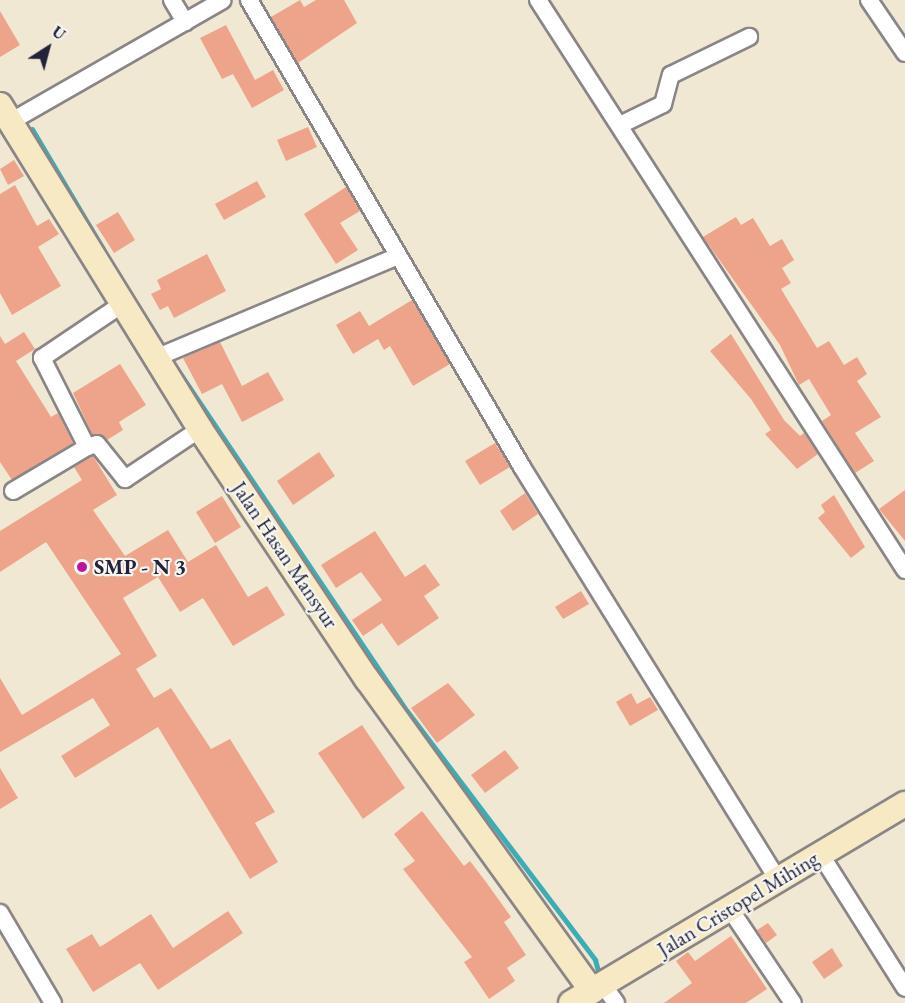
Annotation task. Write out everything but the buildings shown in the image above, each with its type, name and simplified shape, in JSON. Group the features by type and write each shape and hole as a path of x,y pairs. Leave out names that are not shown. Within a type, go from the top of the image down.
{"street":[{"path":"172,0 185,21"},
{"path":"3,118 223,0"},
{"path":"249,0 398,256 778,880"},
{"path":"538,0 905,570"},
{"path":"869,0 905,53"},
{"path":"620,125 663,104 671,75 749,37"},
{"name":"Jalan Hasan Mansyur","path":"3,118 153,359 367,679 604,993"},
{"path":"153,359 398,256"},
{"path":"87,447 40,361 50,348 121,305"},
{"path":"13,491 87,447 97,444 125,478 200,429"},
{"name":"Jalan Cristopel Mihing","path":"571,1003 604,993 730,909 905,804"},
{"path":"821,855 905,988"},
{"path":"730,909 793,1003"},
{"path":"0,913 53,1003"}],"waterway":[{"path":"32,129 103,249"},
{"path":"175,366 407,711 595,960 600,977"}],"place":[{"name":"SMP - N 3","path":"82,567"}]}
